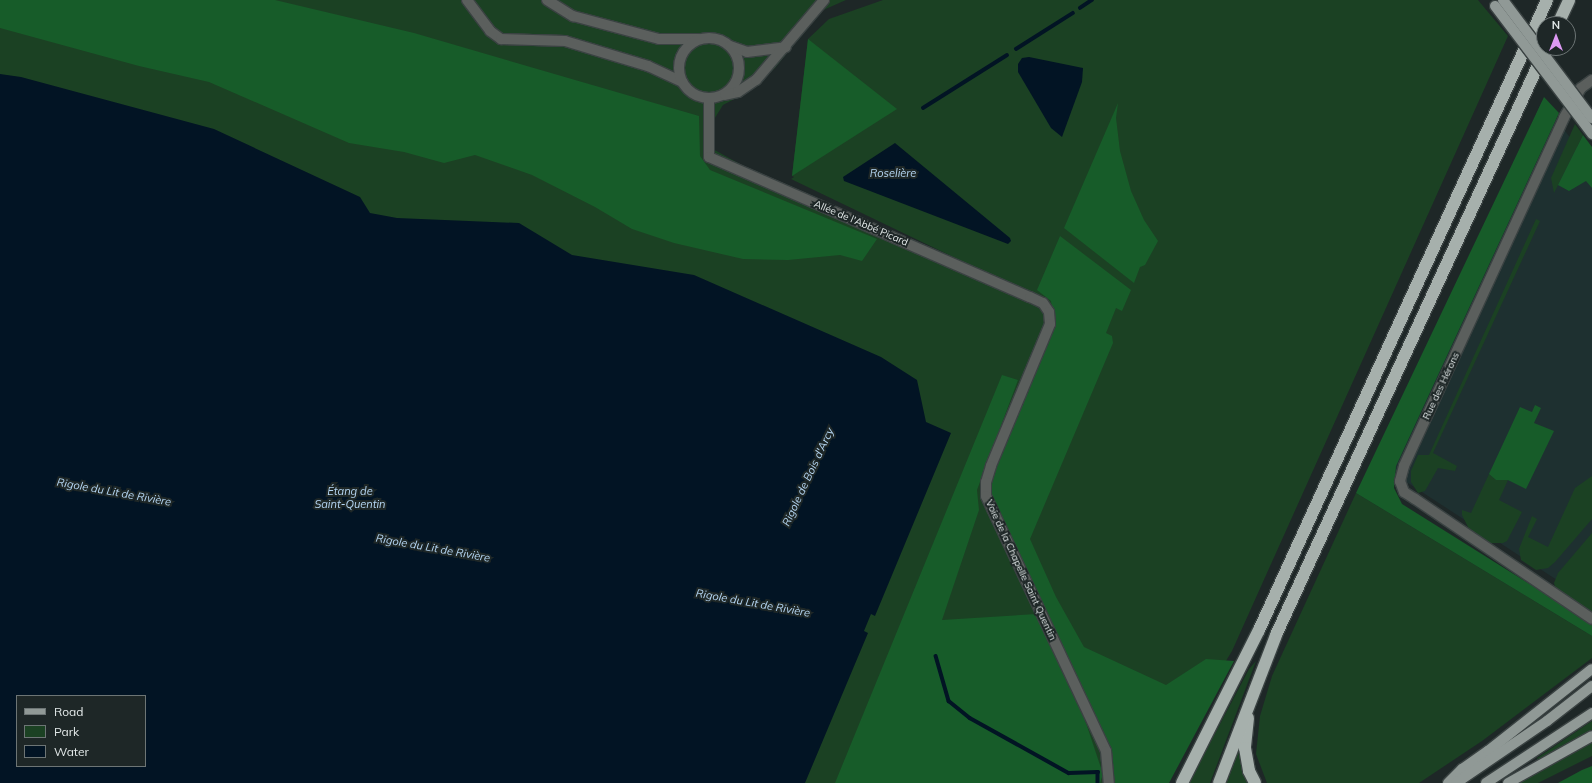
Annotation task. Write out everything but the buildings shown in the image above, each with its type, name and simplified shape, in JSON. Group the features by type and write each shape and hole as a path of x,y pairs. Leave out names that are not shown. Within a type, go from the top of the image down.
{"highway":[{"path":"1182,783 1259,630 1547,0"},
{"path":"1562,16 1569,0"},
{"path":"1218,783 1252,693 1276,636 1542,56"},
{"path":"1252,693 1245,748 1249,771 1255,783"}],"main road":[{"path":"1497,2 1592,118"},
{"path":"1497,2 1592,134"},
{"path":"1448,783 1462,769 1488,751 1592,669"},
{"path":"1456,783 1547,721 1592,686"},
{"path":"1486,783 1592,713"},
{"path":"1508,783 1592,736"}],"street":[{"path":"467,0 490,31 501,39 565,41 648,66 682,82 693,94 709,99 738,92 756,80 786,47 824,0"},
{"path":"547,0 573,16 659,39 699,40 716,38 730,46 747,52 786,47"},
{"path":"682,82 679,62 683,52 699,40"},
{"path":"724,95 737,82 739,72 738,58 730,46"},
{"name":"Rue des Hérons","path":"1592,80 1581,88 1564,118 1404,466 1400,480 1404,492 1582,615 1592,619"},
{"name":"Allée de l'Abbé Picard","path":"709,99 709,157 1030,297"},
{"name":"Voie de la Chapelle Saint Quentin","path":"1030,297 1043,303 1050,312 1050,324 991,466 986,482 986,496 1106,751 1109,783"}],"shaded area":[{"path":"1542,101 1592,166 1592,600 1586,599 1382,466"}],"green space":[{"path":"0,0 846,0 821,11 775,68 746,93 723,105 713,121 711,148 749,169 974,267 791,179 794,177 792,176 808,39 829,19 883,0 1478,0 1508,36 1232,651 1177,741 1126,783 0,783"},
{"path":"0,0 275,0 414,33 699,116 700,156 710,170 877,239 862,261 840,255 788,260 743,259 674,243 632,229 595,207 532,175 475,155 444,163 404,152 349,143 209,82 139,66 0,28"},
{"path":"808,39 897,109 792,176"},
{"path":"1544,97 1559,113 1396,466 1394,488 1402,504 1592,623 1592,636 1356,493"},
{"path":"1118,103 1116,118 1120,151 1131,191 1144,220 1158,241 1145,265 1140,267 1134,283 1064,228"},
{"path":"1575,124 1583,135 1554,193 1551,178"},
{"path":"1583,135 1592,147 1592,188 1586,181 1569,191 1558,185"},
{"path":"1536,219 1540,221 1433,453 1457,466 1455,471 1438,468 1425,491 1418,493 1411,482 1411,471 1418,455 1429,455"},
{"path":"1060,236 1131,290 1122,311 1116,308 1106,333 1112,336 1113,343 1030,539 1056,597 1084,647 1166,685 1206,659 1234,661 1169,783 1113,783 1111,759 992,496 991,484 995,470 1054,326 1051,301 1037,290"},
{"path":"1002,375 1018,380 977,490 979,510 942,620 1037,614 1085,720 1103,774 1100,783 835,783"},
{"path":"1535,405 1541,408 1534,423 1554,431 1526,489 1508,480 1496,480 1489,474 1520,407 1532,412"},
{"path":"1489,474 1496,480 1508,480 1499,500 1522,512 1507,541 1503,543 1490,543 1469,529 1462,515 1462,510 1471,513"},
{"path":"1592,476 1592,519 1548,568 1536,570 1521,560 1519,549 1532,516 1537,519 1528,537 1548,547 1575,488"},
{"path":"1356,493 1592,636 1592,658 1482,741 1419,783 1267,783 1256,754 1260,716 1272,676"},
{"path":"1592,533 1592,614 1556,590 1554,583 1558,573"},
{"path":"1256,661 1210,783 1189,783 1249,669"},
{"path":"1592,721 1592,731 1538,760 1537,758"},
{"path":"1592,743 1592,756 1538,783 1515,783"},
{"path":"1240,749 1249,783 1225,783 1236,752"},
{"path":"1592,766 1592,783 1558,783 1582,770"}],"water":[{"path":"1029,57 1083,68 1082,82 1062,137 1051,128 1018,72 1018,64 1022,58"},
{"name":"Étang de Saint-Quentin","path":"0,74 21,77 214,129 360,197 370,213 397,218 519,223 572,255 694,275 881,357 917,380 926,422 951,433 875,616 871,614 864,631 868,633 805,783 0,783"},
{"name":"Roselière","path":"895,143 1010,238 1011,241 1008,244 844,181 843,177"}],"waterway":[{"path":"1080,8 1092,0"},
{"path":"1016,49 1073,13"},
{"path":"923,108 1007,55"},
{"path":"936,656 949,701 970,718 1069,773 1098,772 1098,783"}],"water label":[{"name":"Rigole de Bois d'Arcy","path":"808,477"},
{"name":"Rigole du Lit de Rivière","path":"114,492"},
{"name":"Rigole du Lit de Rivière","path":"433,548"},
{"name":"Rigole du Lit de Rivière","path":"753,603"}]}
